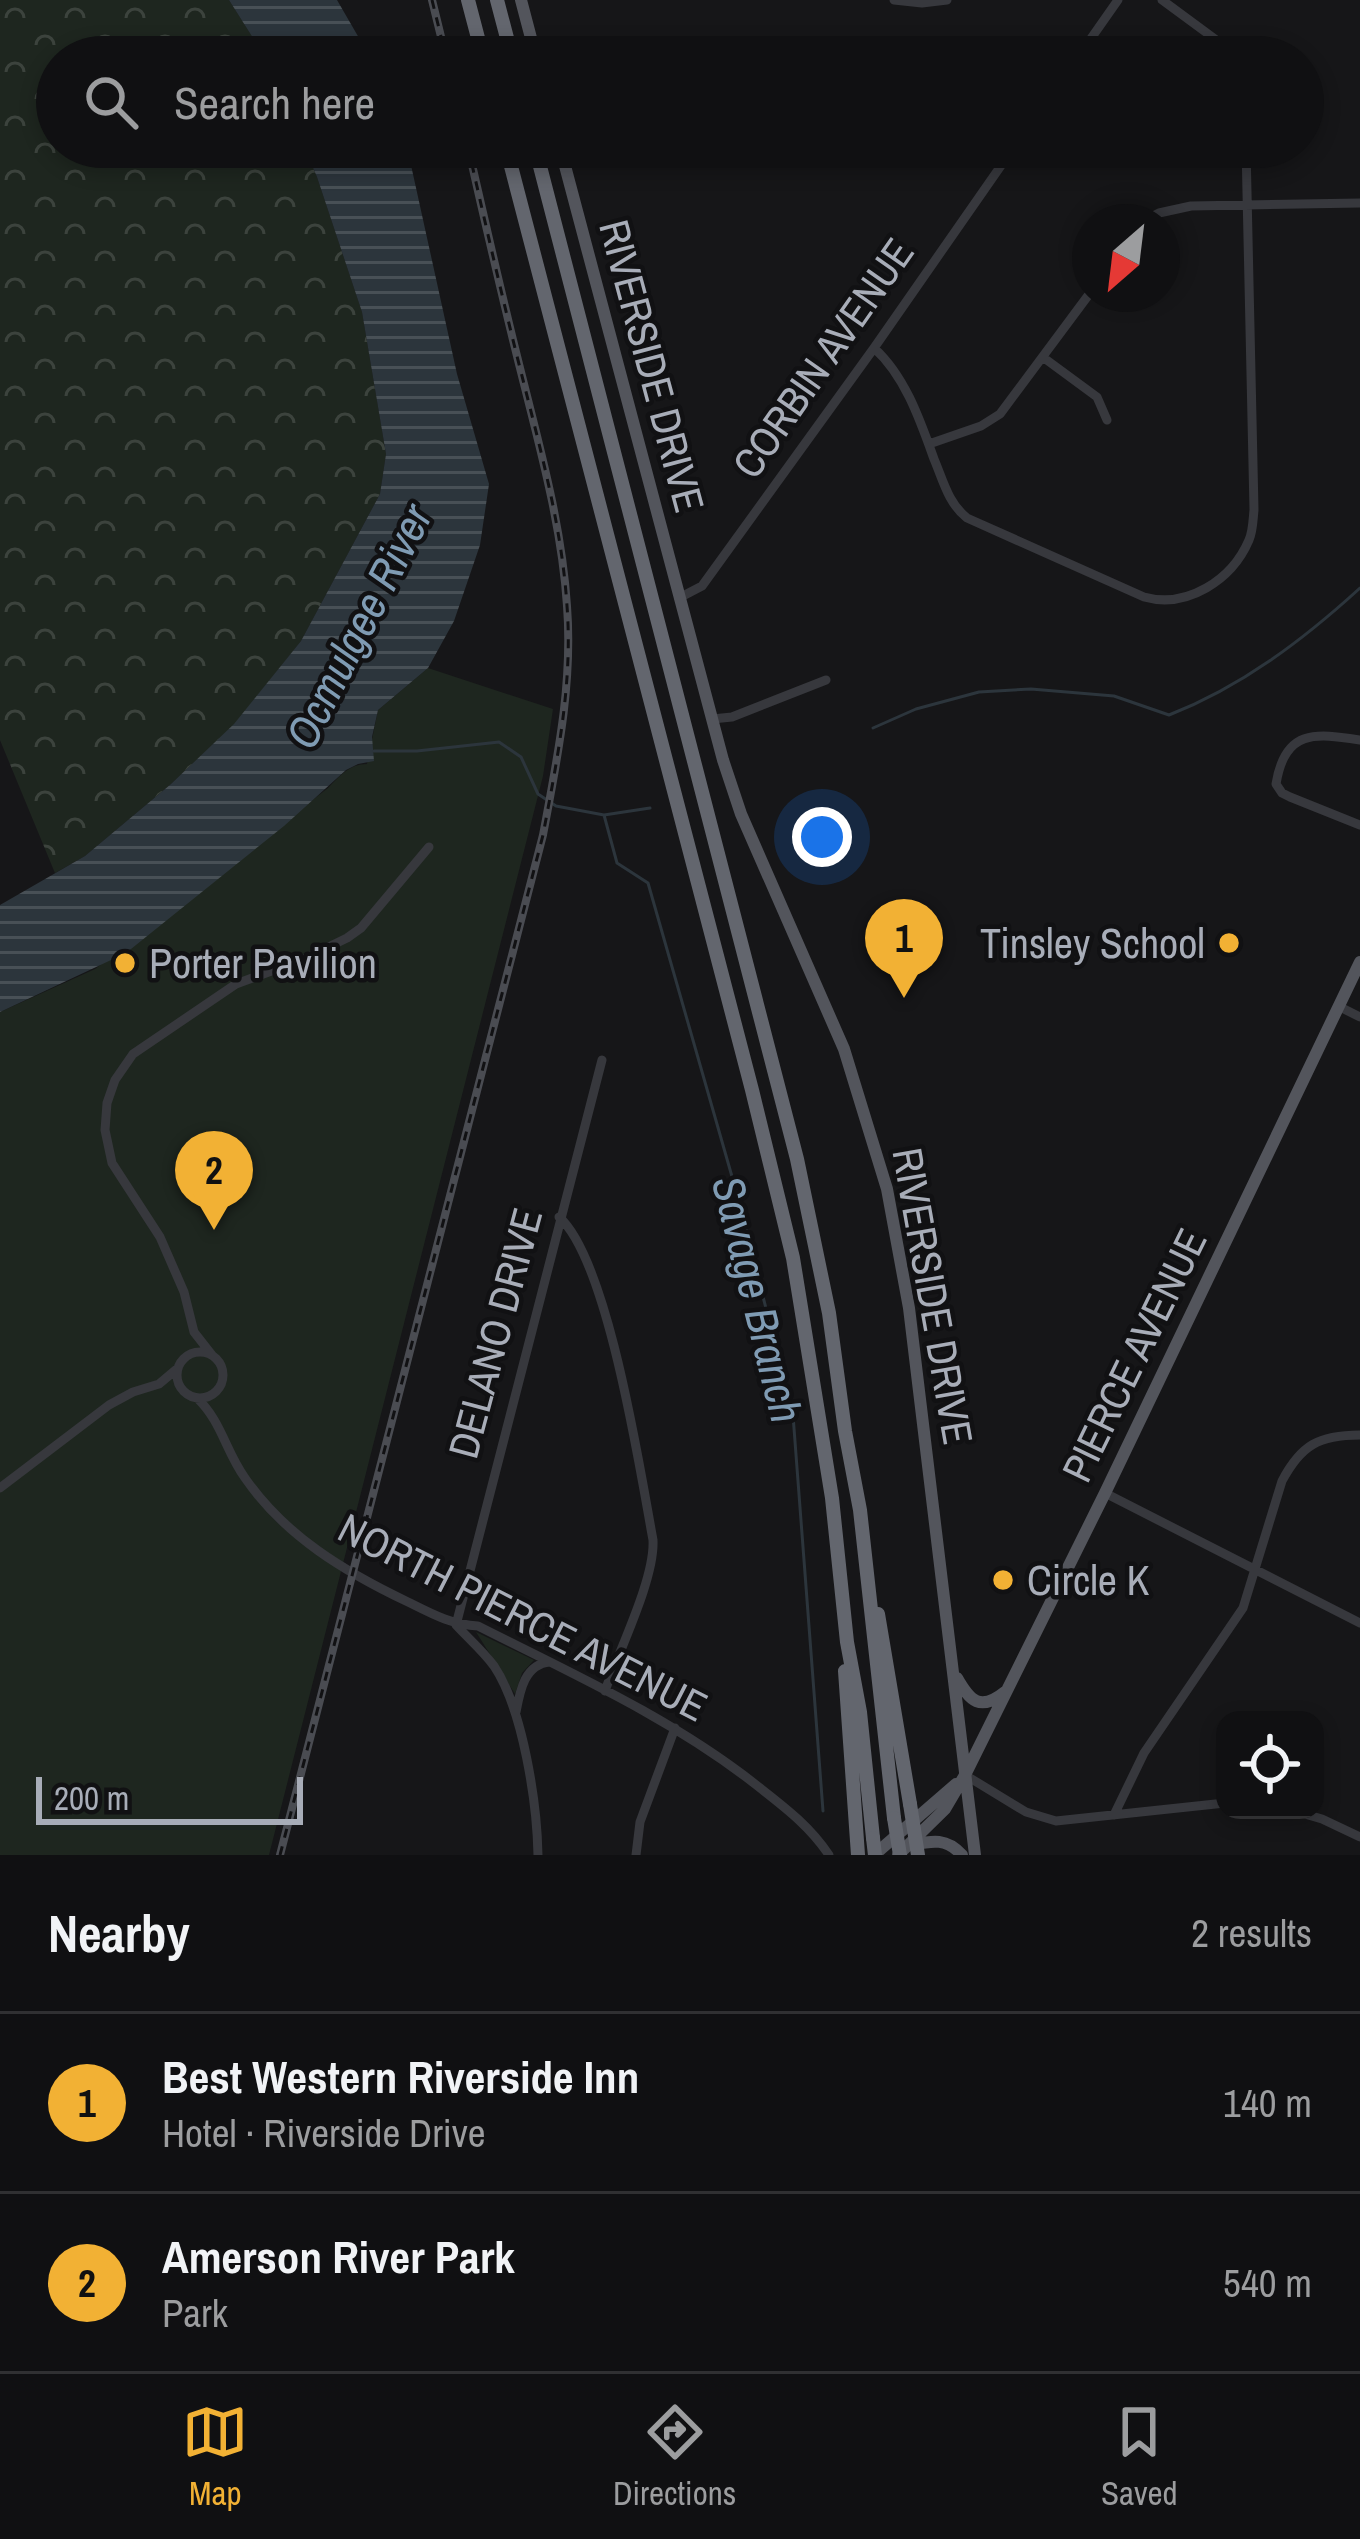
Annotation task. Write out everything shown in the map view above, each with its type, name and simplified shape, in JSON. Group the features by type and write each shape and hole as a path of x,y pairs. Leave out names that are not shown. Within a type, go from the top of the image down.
{"highway":[{"path":"468,0 477,36"},
{"path":"497,0 506,36"},
{"path":"511,168 778,1195 832,1498 875,1855"},
{"path":"540,168 797,1159 829,1313 910,1804 906,1852"},
{"path":"866,1555 894,1818 906,1852"},
{"path":"847,1642 845,1682 858,1852"}],"main road":[{"path":"521,0 530,36"},
{"name":"RIVERSIDE DRIVE","path":"565,168 678,598 741,814 844,1048 886,1186 909,1308 975,1855"},
{"name":"PIERCE AVENUE","path":"906,1852 945,1809 965,1775 1360,962"},
{"path":"953,1672 977,1702 990,1702 1006,1692"},
{"name":"PIERCE AVENUE","path":"875,1855 965,1775"},
{"path":"906,1852 933,1840 943,1841 962,1855"}],"street":[{"path":"894,0 947,0"},
{"path":"1093,36 1118,0"},
{"path":"1162,0 1209,36"},
{"name":"CORBIN AVENUE","path":"678,598 702,586 999,168"},
{"path":"874,348 892,367 958,511 997,534 1158,601 1184,598 1217,581 1249,540 1254,510 1246,168"},
{"path":"1180,208 1360,203"},
{"path":"929,444 981,426 1000,414 1077,312"},
{"path":"1044,358 1097,397 1107,421"},
{"path":"712,719 732,717 826,680"},
{"path":"1360,740 1302,737 1284,759 1276,784 1290,797 1360,825"},
{"path":"215,1415 223,1369 194,1332 173,1262 112,1163 105,1116 115,1080 133,1054 236,984 304,959 361,928 429,847"},
{"path":"1338,1006 1360,1017"},
{"name":"DELANO DRIVE","path":"456,1625 602,1060"},
{"path":"559,1216 570,1227 602,1306 653,1540 648,1578 605,1691"},
{"path":"0,1488 109,1406 159,1384 186,1357 194,1332"},
{"path":"186,1357 194,1352 212,1355"},
{"path":"178,1368 183,1391"},
{"path":"159,1384 197,1398 215,1394 221,1387"},
{"name":"NORTH PIERCE AVENUE","path":"197,1398 215,1415 228,1452 246,1480 300,1537 360,1579 456,1625 478,1626 675,1728 797,1816 829,1855"},
{"path":"1114,1815 1144,1753 1243,1608 1282,1481 1292,1464 1303,1450 1326,1437 1360,1436"},
{"path":"1105,1493 1360,1623"},
{"path":"456,1625 496,1669 516,1713 536,1815 538,1855"},
{"path":"516,1713 530,1670 550,1662"},
{"path":"636,1855 640,1822 675,1728"},
{"path":"965,1775 1040,1818 1070,1821 1216,1804"},
{"path":"1322,1819 1360,1837"}],"green space":[{"path":"0,0 229,0 252,36 36,36 36,168 313,168 362,312 386,454 380,494 301,641 234,725 85,856 55,873 0,740"},
{"path":"428,668 553,709 543,776 269,1855 0,1855 0,1012 95,969 345,772 367,764 378,710"},
{"path":"476,1632 534,1660 522,1673 515,1694"}],"water":[{"path":"229,0 337,0 358,36 252,36"},
{"name":"Ocmulgee River","path":"313,168 412,168 457,374 489,484 480,545 454,621 428,668 378,710 372,737 374,761 346,770 126,953 0,1012 0,905 85,856 234,724 301,641 380,494 386,454 362,312"}],"waterway":[{"path":"873,728 916,709 979,692 1031,689 1114,696 1169,715 1221,691 1270,660 1360,588"},
{"path":"374,751 499,742 521,757 538,794 556,806 604,815 650,808"},
{"name":"Savage Branch","path":"604,815 617,863 648,883 737,1194 793,1415 823,1811"}],"railway":[{"path":"432,0 441,36"},
{"path":"280,1855 543,835 566,693 567,606 555,517 473,168"}],"place":[{"name":"Tinsley School","path":"1229,943"},
{"name":"Porter Pavilion","path":"125,963"},
{"name":"Best Western Riverside Inn","path":"904,998"},
{"name":"Amerson River Park","path":"214,1230"},
{"name":"Circle K","path":"1003,1580"}]}
